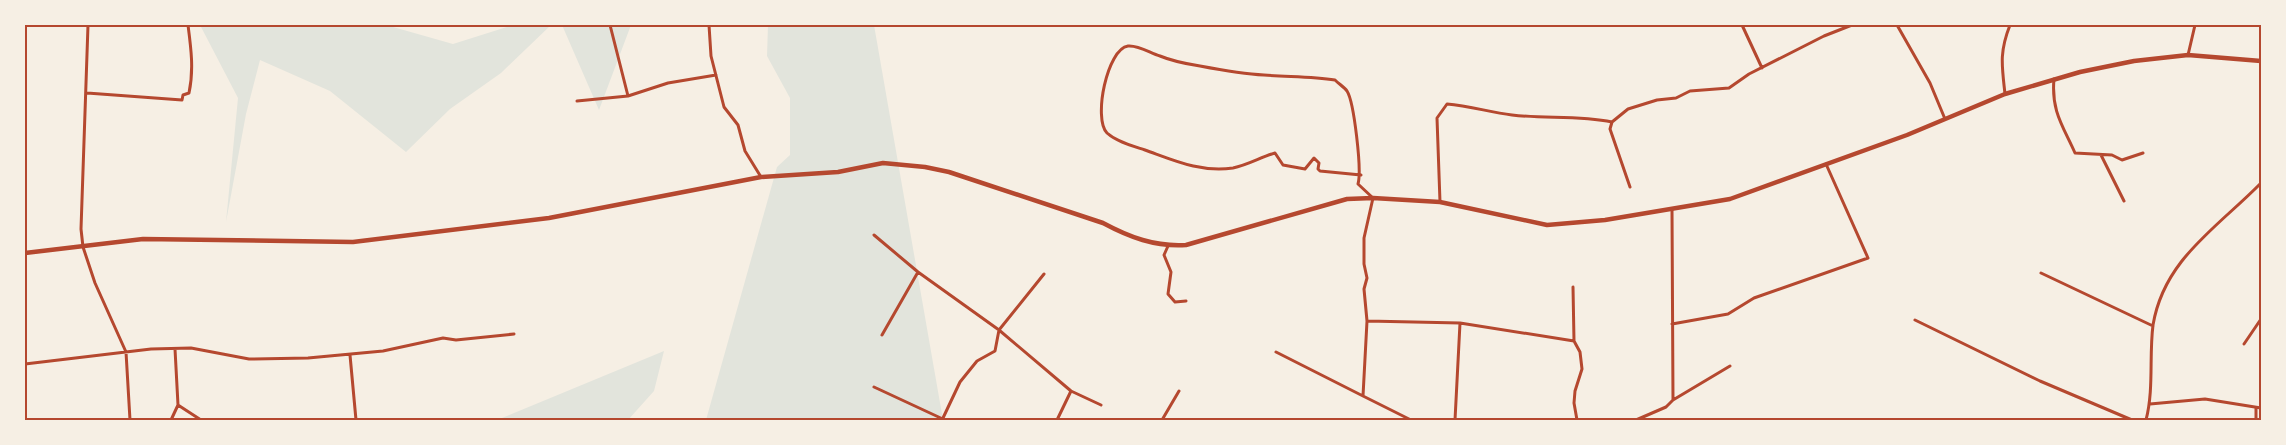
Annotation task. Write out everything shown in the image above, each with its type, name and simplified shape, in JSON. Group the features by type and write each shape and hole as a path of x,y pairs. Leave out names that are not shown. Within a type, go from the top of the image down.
{"main road":[{"path":"25,253 143,239 353,242 549,218 761,177 838,172 883,163 926,167 949,172 1103,223 1124,234 1168,246 1186,245 1346,199 1373,198 1440,202 1547,225 1605,220 1730,199 1945,120 2005,94 2054,79 2134,61 2188,55 2261,60"}],"street":[{"path":"88,25 86,38 81,229 83,247 95,283 126,352 130,420"},
{"path":"86,93 182,100 183,95 190,93 191,84 192,59 188,25"},
{"path":"610,25 628,96"},
{"path":"709,25 711,56 724,107 738,125 745,151 761,177"},
{"path":"1742,25 1762,68"},
{"path":"1630,187 1610,129 1612,122 1628,109 1647,102 1676,98 1690,92 1729,88 1762,68 1824,36 1852,25"},
{"path":"1897,25 1930,83 1945,120"},
{"path":"2005,94 2001,61 2002,45 2010,25"},
{"path":"2188,55 2195,25"},
{"path":"1360,175 1320,171 1318,169 1319,163 1314,158 1305,169 1283,166 1275,153 1233,168 1184,164 1124,143 1108,133 1101,124 1100,110 1103,92 1113,56 1120,49 1129,46 1144,49 1161,57 1200,66 1261,75 1335,80 1347,92 1360,158 1360,175 1358,184 1373,198 1364,238 1364,264 1367,278 1364,289 1366,321 1363,396"},
{"path":"578,101 628,96 668,83 716,75"},
{"path":"2054,79 2052,99 2060,123 2075,153 2112,155 2122,160 2143,153"},
{"path":"1440,202 1437,118 1447,104 1472,106 1512,115 1592,118 1612,122"},
{"path":"2101,154 2124,202"},
{"path":"1672,324 1728,314 1754,298 1868,258 1826,164"},
{"path":"2146,420 2150,404 2153,326 2162,291 2171,274 2201,238 2239,206 2261,183"},
{"path":"1672,210 1673,400"},
{"path":"874,235 918,272 999,330 1071,391 1101,405"},
{"path":"1168,246 1164,255 1171,272 1168,294 1175,302 1186,301"},
{"path":"882,335 918,272"},
{"path":"874,387 944,419 960,382 977,361 995,351 999,330 1044,274"},
{"path":"2041,274 2153,326"},
{"path":"1573,287 1574,341 1580,352 1582,369 1575,392 1574,403 1577,420"},
{"path":"2244,344 2261,319"},
{"path":"1915,320 2040,382 2132,420"},
{"path":"1366,321 1460,324 1574,341"},
{"path":"1455,420 1460,324"},
{"path":"25,364 151,349 191,348 249,359 308,358 350,355 412,346 417,343 443,338 456,340 514,334"},
{"path":"171,420 178,405 175,349"},
{"path":"1276,352 1411,420"},
{"path":"350,355 356,420"},
{"path":"1636,420 1666,406 1730,366"},
{"path":"1057,420 1071,391"},
{"path":"1162,420 1179,391"},
{"path":"2150,404 2204,399 2261,408"},
{"path":"178,405 201,420"},
{"path":"2256,408 2256,420"}],"shaded area":[{"path":"200,25 386,25 453,44 513,25 551,25 501,73 450,109 406,152 330,91 260,60 246,114 226,222 238,98"},
{"path":"562,25 631,25 599,110"},
{"path":"768,25 874,25 943,420 706,420 777,167 790,155 790,98 767,56"},
{"path":"664,351 654,391 628,420 497,420"}]}
